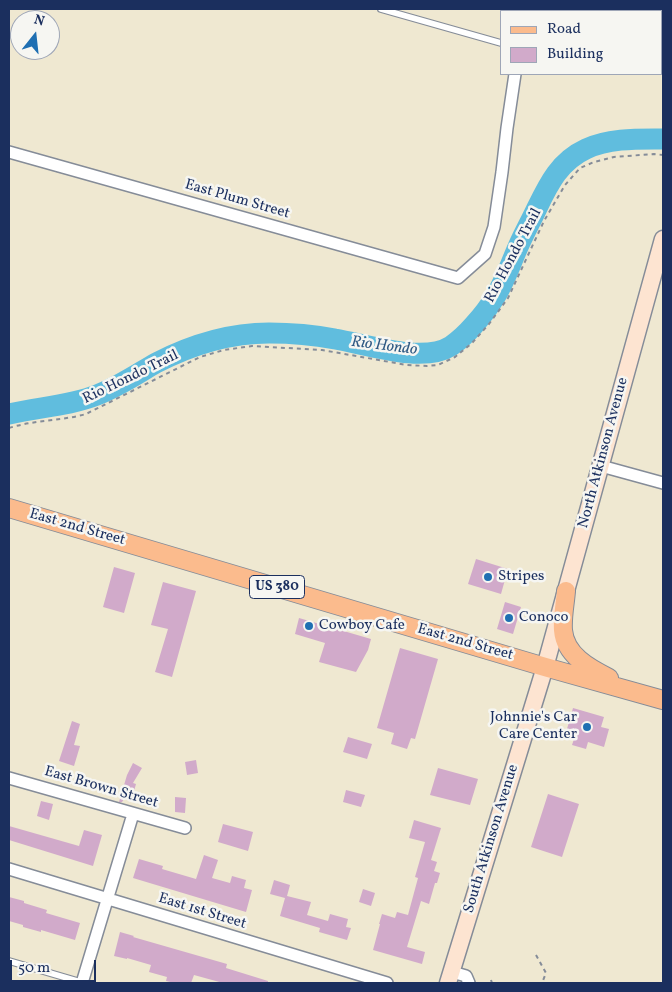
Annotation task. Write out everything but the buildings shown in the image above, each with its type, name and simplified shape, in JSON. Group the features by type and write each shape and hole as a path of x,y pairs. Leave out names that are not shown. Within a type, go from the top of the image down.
{"main road":[{"name":"North Atkinson Avenue","path":"545,666 663,239"},
{"name":"East 2nd Street","path":"9,508 663,700"},
{"path":"566,591 562,629 566,642 573,654 593,670 641,694"},
{"name":"South Atkinson Avenue","path":"450,978 545,666"}],"street":[{"name":"East Plum Street","path":"9,152 458,278 485,254 494,227 514,75"},
{"path":"601,466 663,483"},
{"name":"East Brown Street","path":"9,778 185,828"},
{"path":"83,983 134,814"},
{"name":"East 1st Street","path":"9,869 387,983"},
{"path":"450,978 466,976 469,983"}],"lane":[{"path":"381,9 500,43"},
{"path":"9,961 83,983"}],"path":[{"name":"Rio Hondo Trail","path":"9,428 32,422 70,418 86,414 200,357 224,350 252,346 322,350 407,364 438,365 455,357 472,343 508,298 544,221 565,185 580,168 614,156 663,155"},
{"path":"536,955 546,973 542,983"}],"waterway":[{"name":"Rio Hondo","path":"9,414 86,399 112,388 156,363 183,351 211,341 239,335 269,333 302,334 410,353 439,351 451,346 474,325 489,307 504,281 520,242 546,190 562,166 577,154 595,145 624,140 663,139"}],"place":[{"name":"Stripes","path":"488,577"},
{"name":"Conoco","path":"509,618"},
{"name":"Cowboy Cafe","path":"309,626"},
{"name":"Johnnie's Car Care Center","path":"587,727"}]}
